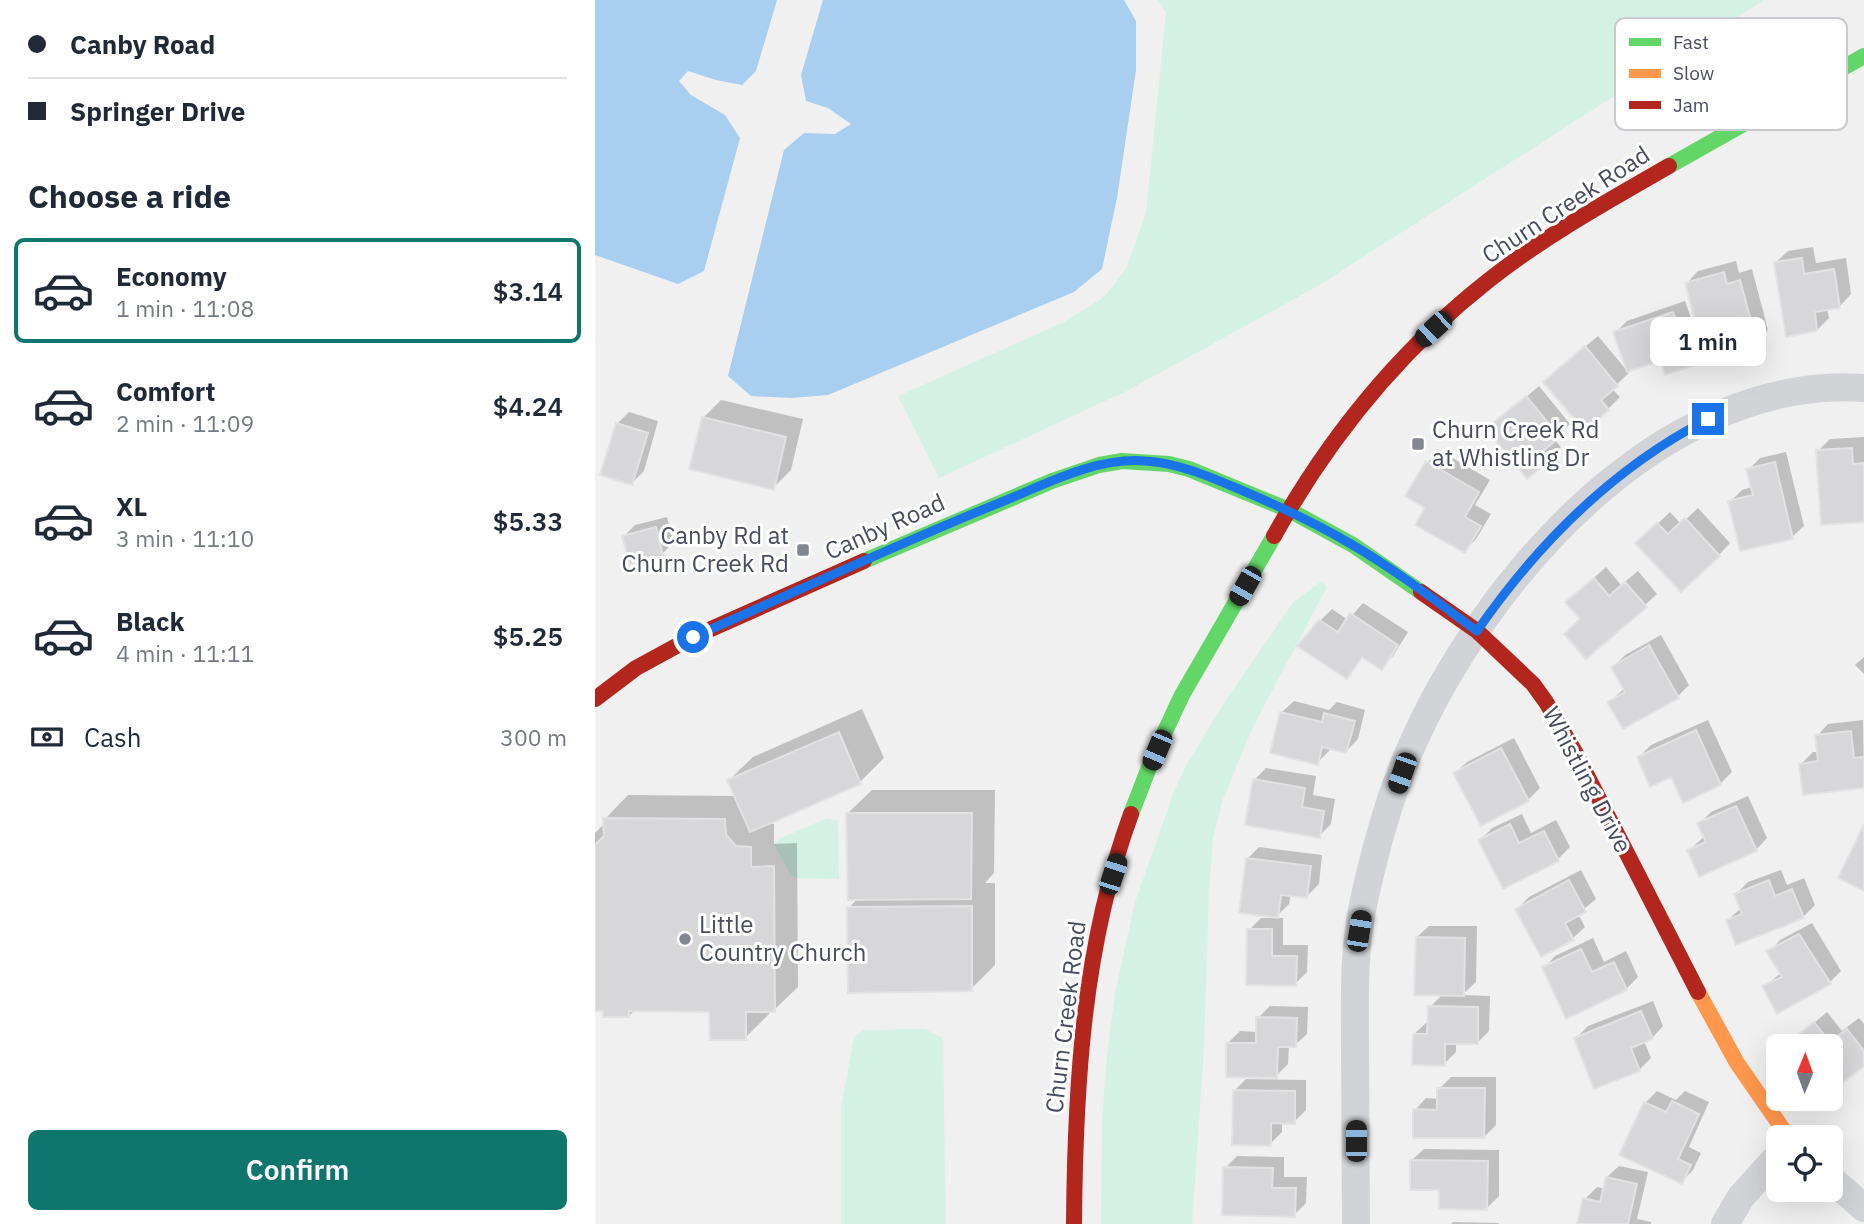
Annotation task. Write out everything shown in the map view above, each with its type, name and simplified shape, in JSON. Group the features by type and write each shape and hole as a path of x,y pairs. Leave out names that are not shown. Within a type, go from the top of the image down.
{"street":[{"name":"Churn Creek Road","path":"1847,66 1864,56"},
{"name":"Churn Creek Road","path":"1074,1224 1079,1066 1105,897 1142,786 1164,734 1211,645 1289,510 1314,469 1375,391 1417,344 1485,284 1580,217 1733,130"},
{"path":"1356,1224 1355,979 1363,906 1388,811 1408,754 1459,657 1499,598 1551,537 1615,478 1667,442 1723,412 1762,398 1814,388 1864,388"},
{"name":"Canby Road","path":"595,699 636,668 693,637 946,524 1099,465 1122,461 1169,464 1289,510"},
{"name":"Whistling Drive","path":"1289,510 1353,545 1477,631 1526,677 1546,702 1575,752 1718,1031 1780,1125"},
{"path":"1725,1224 1741,1197 1766,1169"},
{"path":"1843,1190 1864,1208"}],"green space":[{"path":"1158,0 1764,0 1736,18 1615,18 1615,96 1318,286 1127,391 939,478 898,396 1064,322 1104,297 1126,269 1146,213 1166,12"},
{"path":"1322,581 1327,587 1253,727 1223,799 1213,839 1204,1049 1192,1224 1101,1224 1102,1118 1107,1056 1115,993 1135,902 1175,789 1187,764 1224,703 1294,601"},
{"path":"827,818 838,821 839,879 791,876 774,844 779,839"},
{"path":"925,1029 943,1038 946,1224 841,1224 841,1107 854,1037 864,1030"}],"water":[{"path":"595,0 777,0 756,71 742,85 688,71 679,81 691,95 725,115 740,138 704,271 678,284 595,255"},
{"path":"823,0 1124,0 1136,21 1136,70 1117,198 1102,269 1074,292 828,395 791,398 751,396 728,376 784,150 804,133 835,134 851,124 828,108 806,101 801,75"}],"building":[{"path":"1802,258 1804,274 1834,269 1840,308 1815,312 1817,331 1786,337 1774,262"},
{"path":"1724,272 1727,284 1740,280 1757,343 1731,350 1725,328 1699,335 1685,283"},
{"path":"1673,312 1692,366 1665,375 1660,361 1627,372 1613,332"},
{"path":"1585,346 1618,386 1601,400 1609,410 1585,431 1543,382"},
{"path":"1526,396 1560,437 1543,451 1550,460 1527,479 1486,429"},
{"path":"702,417 786,437 774,490 689,469"},
{"path":"616,423 648,433 632,485 600,475"},
{"path":"1852,448 1853,464 1864,463 1864,522 1821,525 1816,450"},
{"path":"1426,461 1479,492 1465,517 1481,526 1465,553 1415,525 1425,508 1405,496"},
{"path":"1775,462 1793,539 1740,551 1728,501 1753,495 1746,469"},
{"path":"1685,518 1720,556 1681,592 1635,543 1657,523 1668,534"},
{"path":"656,527 663,556 630,565 622,536"},
{"path":"1594,578 1609,596 1625,582 1647,607 1586,659 1564,634 1580,619 1565,602"},
{"path":"1350,613 1398,645 1382,670 1362,657 1347,679 1297,646 1319,620 1338,632"},
{"path":"1649,645 1679,698 1623,729 1607,702 1625,692 1611,667"},
{"path":"1280,712 1322,722 1324,713 1355,721 1346,753 1322,747 1318,765 1270,753"},
{"path":"1696,730 1721,785 1683,803 1671,777 1650,787 1637,757"},
{"path":"1851,731 1854,758 1864,757 1864,788 1803,795 1799,764 1818,761 1815,735"},
{"path":"839,732 861,784 750,832 727,780"},
{"path":"1501,748 1529,801 1481,826 1453,773"},
{"path":"1253,779 1305,788 1302,807 1324,811 1320,838 1245,825"},
{"path":"1736,806 1757,851 1699,877 1687,850 1706,842 1697,823"},
{"path":"846,813 972,813 971,899 848,900"},
{"name":"Little Country Church","path":"603,818 725,819 726,835 736,846 751,847 751,867 774,866 775,1012 746,1012 746,1040 710,1040 709,1012 629,1011 629,1017 603,1017 603,1011 595,1011 595,845 604,836"},
{"path":"1510,824 1519,843 1544,831 1559,861 1503,889 1478,840"},
{"path":"1864,824 1864,891 1838,878"},
{"path":"1246,858 1311,866 1307,898 1281,895 1278,918 1239,913"},
{"path":"1569,880 1586,912 1565,923 1574,940 1541,957 1515,909"},
{"path":"1769,880 1775,896 1792,889 1804,918 1736,945 1726,920 1742,914 1734,894"},
{"path":"972,906 972,991 848,993 847,907"},
{"path":"1247,929 1272,929 1272,956 1297,956 1296,986 1246,985"},
{"path":"1799,934 1831,984 1777,1014 1762,986 1782,977 1766,951"},
{"path":"1416,937 1465,938 1464,996 1414,995"},
{"path":"1581,949 1592,972 1614,962 1627,990 1566,1019 1542,967"},
{"path":"1428,1006 1478,1007 1478,1044 1445,1044 1445,1066 1412,1065 1413,1034 1427,1034"},
{"path":"1641,1011 1653,1039 1631,1048 1640,1071 1594,1089 1574,1038"},
{"path":"1256,1017 1297,1018 1296,1047 1278,1047 1277,1078 1226,1077 1226,1043 1256,1043"},
{"path":"1814,1022 1824,1034 1799,1034"},
{"path":"1847,1029 1864,1051 1864,1066 1843,1083 1843,1034 1840,1034"},
{"path":"1437,1088 1485,1088 1484,1138 1413,1138 1413,1109 1437,1110"},
{"path":"1233,1090 1295,1091 1295,1124 1271,1123 1271,1146 1232,1145"},
{"path":"1672,1101 1699,1114 1678,1159 1691,1165 1682,1184 1619,1155 1644,1102 1666,1112"},
{"path":"1410,1160 1488,1161 1487,1210 1439,1209 1439,1190 1410,1190"},
{"path":"1223,1167 1273,1168 1272,1188 1296,1188 1295,1217 1222,1215"},
{"path":"1606,1177 1637,1184 1628,1224 1577,1224 1583,1198 1600,1202"}],"traffic: fast":[{"path":"1847,66 1864,56"},
{"path":"1669,166 1733,130"},
{"path":"864,561 1052,481 1099,465 1122,461 1169,464 1189,469 1289,510 1353,545 1421,592"},
{"path":"1131,814 1153,757 1182,695 1274,536"}],"traffic: slow":[{"path":"1698,992 1737,1063 1780,1125"}],"traffic: jam":[{"path":"1274,536 1318,464 1369,397 1396,366 1456,307 1532,249 1669,166"},
{"path":"595,699 636,668 693,637 864,561"},
{"path":"1421,592 1477,631 1533,684 1546,702 1575,752 1698,992"},
{"path":"1074,1224 1080,1068 1092,965 1102,914 1131,814"}],"place":[{"name":"Churn Creek Rd at Whistling Dr","path":"1418,444"},
{"name":"Canby Rd at Churn Creek Rd","path":"803,550"},
{"name":"Little Country Church","path":"685,939"}],"route":[{"path":"693,637 946,524 1052,481 1099,465 1122,461 1169,464 1189,469 1289,510 1353,545 1477,631 1499,598 1551,537 1593,497 1641,459 1708,419"}]}
